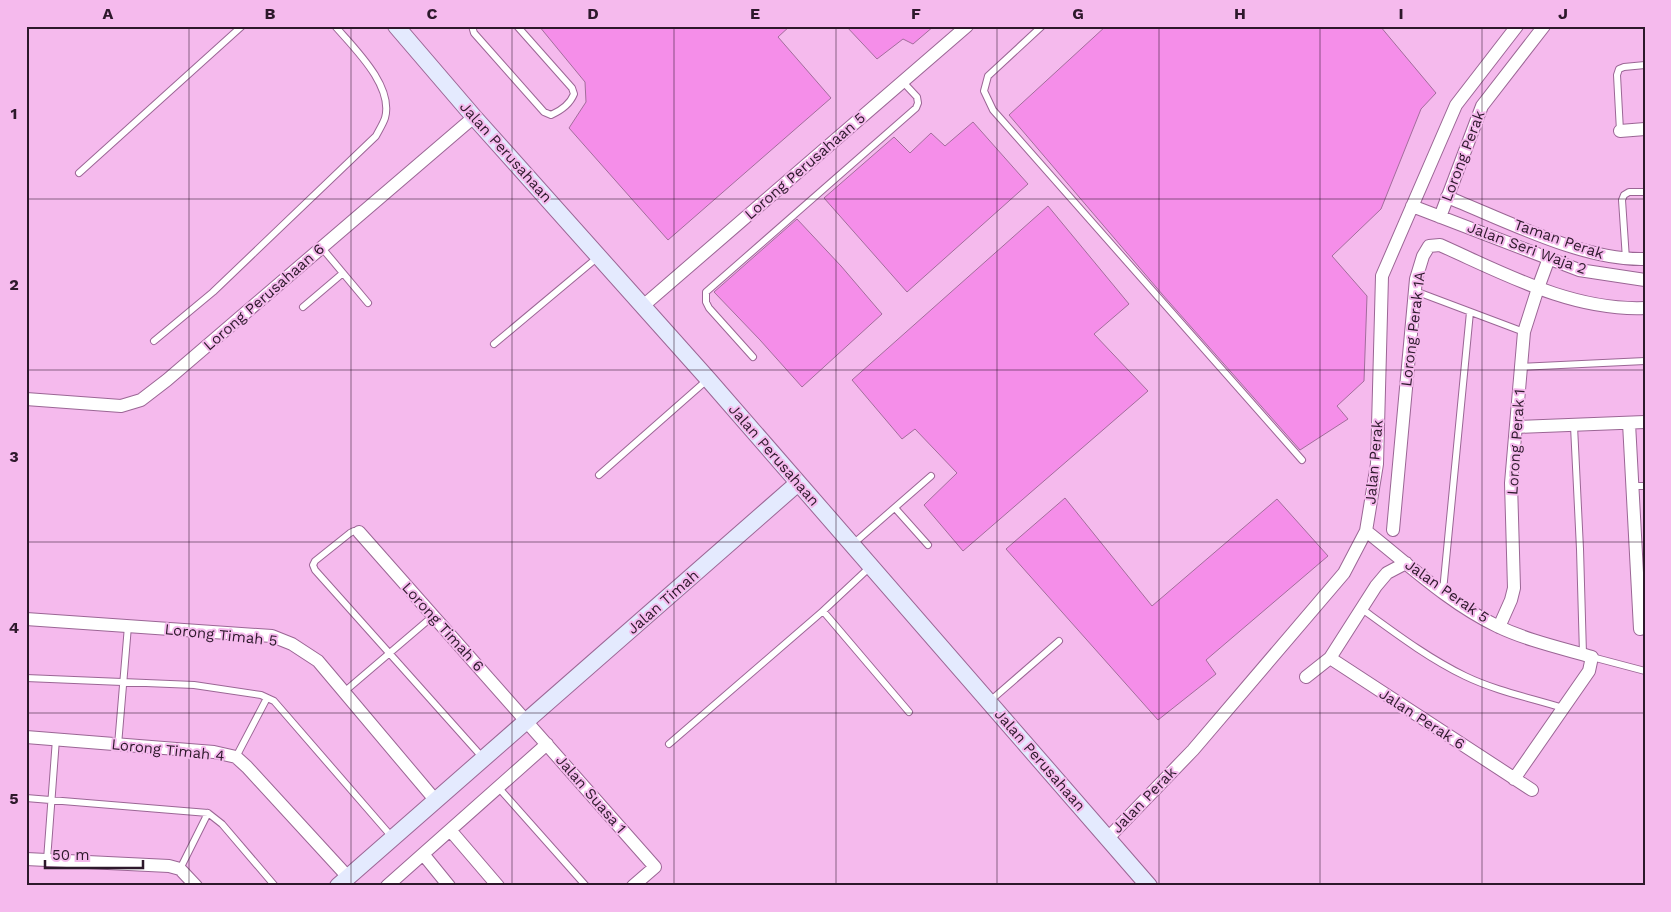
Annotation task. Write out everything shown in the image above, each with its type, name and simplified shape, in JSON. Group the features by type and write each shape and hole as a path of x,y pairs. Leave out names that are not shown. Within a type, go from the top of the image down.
{"main road":[{"name":"Jalan Perusahaan","path":"396,26 474,117 708,379 1149,886"},
{"name":"Jalan Timah","path":"343,881 798,484"}],"street":[{"name":"Lorong Perusahaan 5","path":"643,306 967,26"},
{"name":"Jalan Perak","path":"1108,838 1193,750 1344,573 1366,532 1377,464 1382,276 1456,105 1517,26"},
{"name":"Lorong Perak","path":"1440,217 1482,106 1544,26"},
{"name":"Lorong Perusahaan 6","path":"26,399 121,406 141,400 154,391 474,117"},
{"path":"1620,131 1645,129"},
{"name":"Taman Perak","path":"1447,197 1550,239 1596,254 1626,259 1645,259"},
{"name":"Jalan Seri Waja 2","path":"1412,206 1579,270 1645,280"},
{"name":"Lorong Perak 1A","path":"1392,530 1414,291 1423,256 1429,246 1440,245 1538,288"},
{"name":"Lorong Perak 1","path":"1499,627 1511,600 1514,588 1511,483 1524,332 1550,258"},
{"path":"1623,276 1626,259"},
{"path":"1538,288 1574,300 1599,305 1645,308"},
{"path":"1516,426 1574,426 1645,422"},
{"path":"1629,423 1639,486 1640,629"},
{"name":"Lorong Timah 6","path":"359,532 527,721"},
{"name":"Jalan Perak 5","path":"1366,532 1442,591 1482,618 1499,627 1588,656"},
{"path":"1306,678 1330,658 1376,586 1387,573 1406,563"},
{"name":"Lorong Timah 5","path":"26,619 272,636 292,644 318,660 436,801"},
{"path":"1514,779 1589,671 1588,656"},
{"name":"Jalan Perak 6","path":"1330,658 1532,790"},
{"name":"Jalan Suasa 1","path":"527,721 655,867 633,886"},
{"name":"Lorong Timah 4","path":"26,737 214,752 236,757 260,781 343,881"},
{"path":"387,886 547,744"},
{"path":"450,830 498,886"},
{"path":"422,854 450,886"},
{"path":"26,859 169,866 180,869 196,886"}],"lane":[{"path":"78,173 242,26"},
{"path":"154,341 213,292 376,136 385,118 385,98 376,77 335,26"},
{"path":"472,26 474,33 544,112 551,115 571,101 574,94 572,88 517,26"},
{"path":"1042,26 988,76 984,91 993,110 1302,460"},
{"path":"1620,131 1618,69 1645,65"},
{"path":"753,357 709,308 706,302 706,292 916,108 918,103 916,97 903,82"},
{"path":"1626,259 1622,200 1624,195 1629,192 1645,192"},
{"path":"322,248 368,303"},
{"path":"494,344 599,256"},
{"path":"303,307 343,273"},
{"path":"1414,291 1524,332"},
{"path":"1442,591 1470,312"},
{"path":"1521,367 1645,361"},
{"path":"599,475 708,379"},
{"path":"1574,426 1580,550 1588,656 1645,671"},
{"path":"852,545 931,476"},
{"path":"895,508 928,544"},
{"path":"359,532 350,533 315,560 313,565 315,570 483,759"},
{"path":"669,744 823,611 871,566"},
{"path":"1362,609 1429,656 1467,676 1513,693 1563,708"},
{"path":"823,611 909,712"},
{"path":"344,692 433,616"},
{"path":"118,745 128,626"},
{"path":"990,702 1059,641"},
{"path":"26,678 194,685 261,695 274,701 393,838"},
{"path":"236,757 267,698"},
{"path":"47,860 56,739"},
{"path":"498,787 586,886"},
{"path":"26,798 208,813 222,824 275,886"},
{"path":"180,869 208,813"}],"building":[{"path":"539,26 790,26 778,37 831,98 668,240 569,128 586,102 585,82"},
{"path":"846,26 934,26 913,44 903,39 877,59"},
{"path":"1106,26 1380,26 1436,93 1421,109 1381,209 1332,256 1367,296 1364,381 1337,406 1348,419 1300,450 1162,294 1009,115"},
{"path":"973,122 1028,184 907,292 824,198 894,137 910,153 931,133 945,146"},
{"path":"1048,206 1129,304 1094,334 1148,391 963,551 924,505 957,473 915,429 902,439 852,380"},
{"path":"797,219 882,314 802,387 714,292"},
{"path":"1065,498 1152,606 1277,499 1328,556 1206,660 1216,674 1158,720 1006,549"}]}
